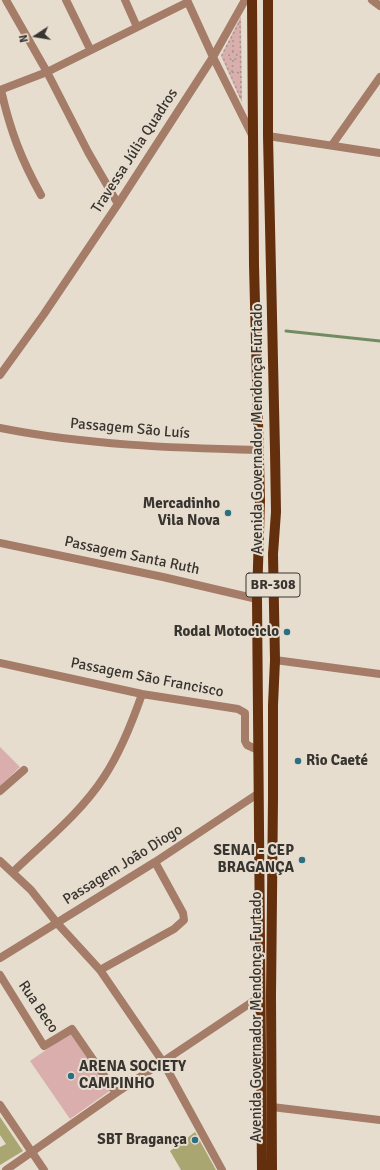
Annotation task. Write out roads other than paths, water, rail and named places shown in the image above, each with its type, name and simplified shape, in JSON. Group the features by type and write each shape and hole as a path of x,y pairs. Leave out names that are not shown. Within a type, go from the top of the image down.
{"main road":[{"name":"Avenida Governador Mendonça Furtado","path":"252,0 254,265 260,500 257,598 262,1170"},
{"name":"Avenida Governador Mendonça Furtado","path":"268,0 268,136 276,512 273,554 275,660 272,705 274,774 271,996 272,1170"}],"street":[{"path":"6,0 47,72 88,152 118,204"},
{"path":"66,0 90,50"},
{"path":"125,0 137,27"},
{"name":"Travessa Júlia Quadros","path":"0,375 44,314 217,56 245,0"},
{"path":"372,0 380,6"},
{"path":"41,195 28,172 15,141 0,90 47,72 187,1 217,56 253,136"},
{"path":"332,145 380,77"},
{"path":"268,136 380,153"},
{"name":"Passagem São Luís","path":"0,428 52,436 139,445 259,450"},
{"name":"Passagem Santa Ruth","path":"0,543 257,598"},
{"path":"275,660 380,674"},
{"name":"Passagem São Francisco","path":"0,663 142,694 238,709 242,711 245,716 245,741 247,745 258,750"},
{"path":"13,872 79,809 103,779 124,742 142,694"},
{"path":"0,791 24,770"},
{"name":"Passagem João Diogo","path":"0,958 155,862 259,793"},
{"path":"0,861 31,890 100,970 163,1062 222,1170"},
{"path":"100,970 174,929 184,920 184,913 155,862"},
{"name":"Rua Beco","path":"0,975 44,1046 72,1029 116,1093"},
{"path":"6,1170 116,1093 260,996"},
{"path":"0,1105 44,1170"},
{"path":"272,1106 380,1120"}],"waterway":[{"path":"286,331 380,341"}],"place":[{"name":"Mercadinho Vila Nova","path":"228,513"},
{"name":"Rodal Motociclo","path":"287,632"},
{"name":"Rio Caeté","path":"298,761"},
{"name":"SENAI - CEP BRAGANÇA","path":"302,860"},
{"name":"ARENA SOCIETY CAMPINHO","path":"71,1076"},
{"name":"SBT Bragança","path":"195,1140"}]}
